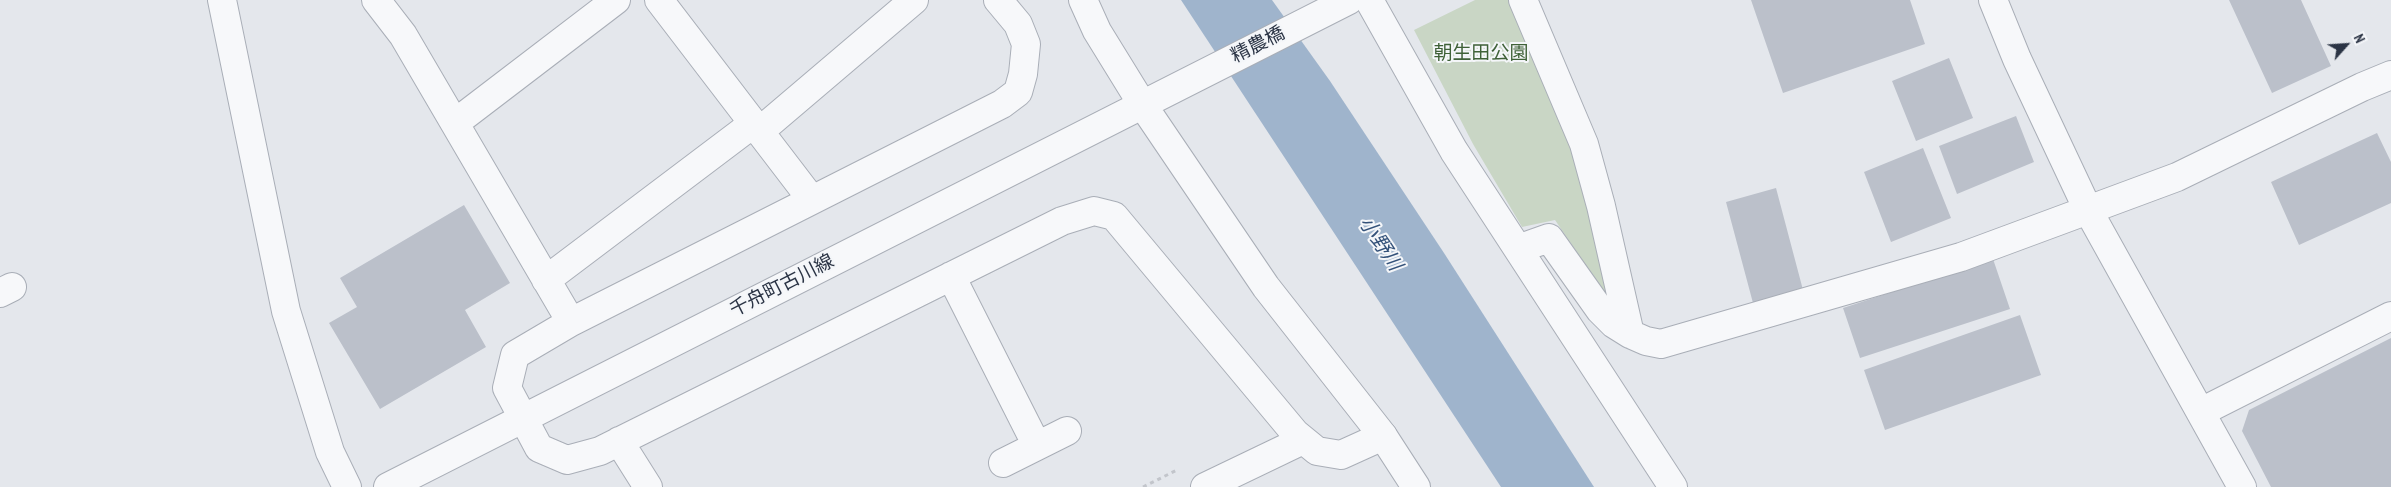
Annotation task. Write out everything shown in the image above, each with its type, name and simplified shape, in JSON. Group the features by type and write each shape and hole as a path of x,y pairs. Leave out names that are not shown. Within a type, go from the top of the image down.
{"street":[{"path":"222,0 286,311 327,442 347,487"},
{"path":"376,0 403,35 570,322"},
{"path":"455,123 616,0"},
{"path":"659,0 812,200"},
{"path":"546,280 757,127 914,0"},
{"path":"998,0 1018,24 1026,44 1024,74 1018,92 1002,104 570,322 515,355 507,388 539,448 567,460 600,451 1062,221 1094,211 1114,216 1295,433 1317,451 1341,455 1383,436"},
{"path":"1082,0 1097,31 1142,104 1266,287 1383,436 1416,487"},
{"path":"1369,0 1454,151 1673,487"},
{"path":"1523,0 1584,144 1610,241 1630,334"},
{"path":"1993,0 2088,210 2242,487"},
{"name":"精農橋","path":"1176,86 1345,2"},
{"path":"1518,249 1549,238 1600,310 1614,324 1646,341 1661,344 1961,257 2177,177 2362,86 2391,75"},
{"name":"千舟町古川線","path":"388,487 522,417 1176,86"},
{"path":"951,276 1037,446"},
{"path":"2201,412 2391,316"},
{"path":"1003,463 1067,430"},
{"path":"1205,487 1303,440"},
{"path":"619,441 648,487"}],"green space":[{"name":"朝生田公園","path":"1475,0 1510,0 1576,152 1608,298 1555,220 1522,227 1473,144 1414,30"}],"water":[{"name":"小野川","path":"1181,0 1272,0 1330,81 1444,253 1594,487 1501,487"}],"building":[{"path":"1751,0 1910,0 1925,44 1783,93"},
{"path":"2229,0 2301,0 2331,66 2272,93"},
{"path":"1949,58 1973,118 1916,141 1892,81"},
{"path":"2016,116 2034,162 1957,194 1939,146"},
{"path":"2377,133 2391,162 2391,203 2299,245 2271,182"},
{"path":"1923,148 1951,218 1891,242 1864,172"},
{"path":"1776,188 1803,290 1753,303 1726,202"},
{"path":"464,205 510,283 465,310 486,347 380,409 329,323 357,307 340,278"},
{"path":"1993,259 2010,309 1860,358 1843,308"},
{"path":"2020,315 2041,375 1885,430 1864,370"},
{"path":"2391,338 2391,487 2271,487 2242,431 2249,410"}]}
